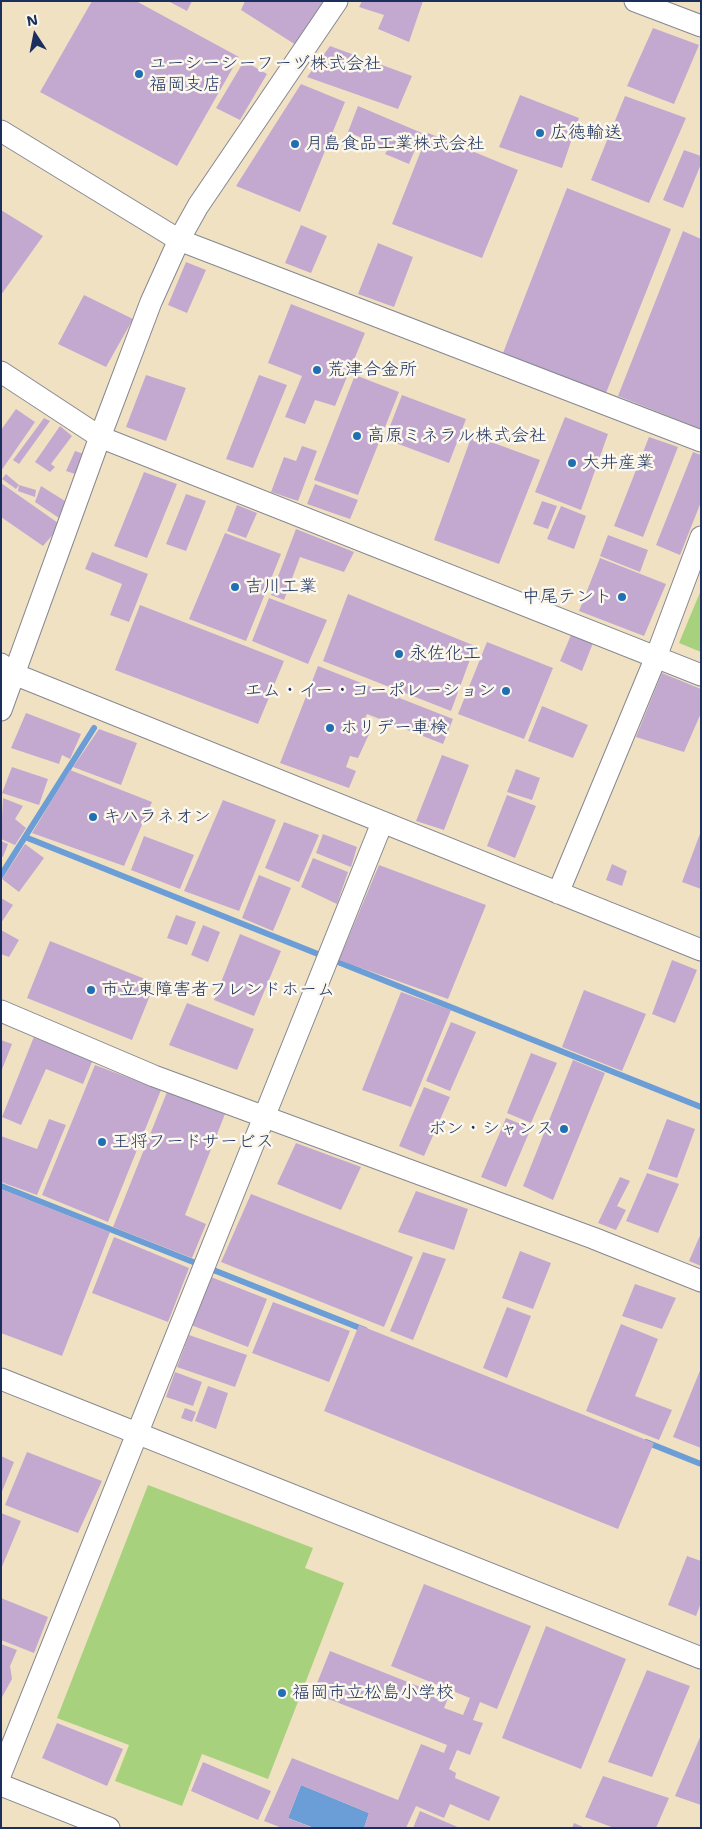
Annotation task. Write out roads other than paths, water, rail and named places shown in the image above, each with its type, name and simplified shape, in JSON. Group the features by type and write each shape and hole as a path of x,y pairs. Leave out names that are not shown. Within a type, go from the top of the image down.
{"street":[{"path":"1,710 8,669 151,302 178,240 198,206 337,1"},
{"path":"635,1 701,26"},
{"path":"1,131 178,240 701,441"},
{"path":"1,372 100,437 701,675"},
{"path":"558,893 656,657 701,537"},
{"path":"8,669 382,823 701,950"},
{"path":"1,1772 382,823"},
{"path":"1,1011 154,1076 593,1238 701,1280"},
{"path":"1,1379 701,1658"},
{"path":"1,1785 109,1828"}],"water":[{"path":"301,1785 369,1813 364,1828 314,1828 288,1818"}],"waterway":[{"path":"1,875 94,728"},
{"path":"25,837 701,1107"},
{"path":"1,1186 365,1330"},
{"path":"646,1442 701,1464"}],"place":[{"name":"ユーシーシーフーヅ株式会社 福岡支店","path":"139,74"},
{"name":"広徳輸送","path":"540,133"},
{"name":"月島食品工業株式会社","path":"295,144"},
{"name":"荒津合金所","path":"317,370"},
{"name":"高原ミネラル株式会社","path":"357,436"},
{"name":"大井産業","path":"572,463"},
{"name":"吉川工業","path":"235,587"},
{"name":"中尾テント","path":"622,597"},
{"name":"永佐化工","path":"399,654"},
{"name":"エム・イー・コーポレーション","path":"506,691"},
{"name":"ホリデー車検","path":"330,728"},
{"name":"キハラネオン","path":"93,817"},
{"name":"市立東障害者フレンドホーム","path":"91,990"},
{"name":"ボン・シャンス","path":"564,1129"},
{"name":"王将フードサービス","path":"102,1142"},
{"name":"福岡市立松島小学校","path":"282,1693"}]}
